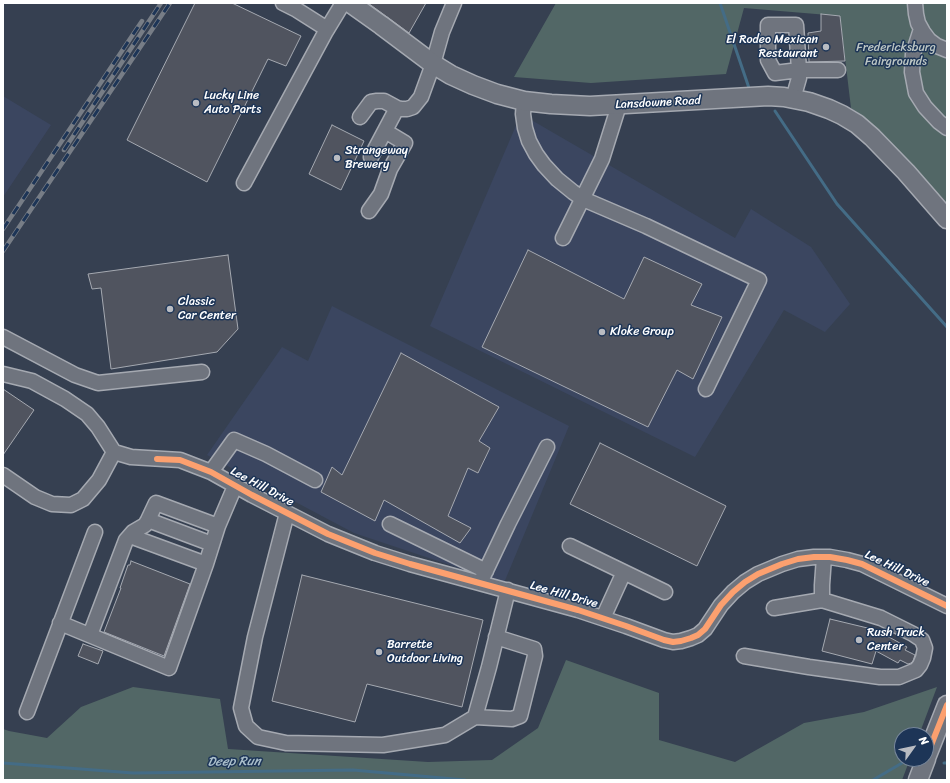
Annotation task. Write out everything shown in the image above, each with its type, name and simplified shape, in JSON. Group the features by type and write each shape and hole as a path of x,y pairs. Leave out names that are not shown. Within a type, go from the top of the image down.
{"main road":[{"name":"Lansdowne Road","path":"350,3 433,64 451,75 497,94 524,100 551,104 590,106 768,96 809,102 828,108 857,124 872,137 947,219"},
{"path":"934,738 947,705"},
{"path":"918,780 923,767"}],"street":[{"path":"283,3 327,29"},
{"path":"244,183 327,29 344,3"},
{"path":"360,117 372,102 384,102 397,108 407,109 413,107 418,102 433,64 442,32 454,3"},
{"path":"915,3 918,23 921,29 929,40 937,46 947,50"},
{"path":"921,29 913,54 912,72 916,93 925,108 947,128"},
{"path":"793,99 799,78 798,70 838,70"},
{"path":"524,100 523,114 529,141 544,165 557,179 573,192 582,198 646,226 759,280 706,389"},
{"path":"564,238 602,159 619,105"},
{"path":"371,157 397,108"},
{"path":"369,211 382,194 390,169 405,143 385,131"},
{"path":"3,337 75,375 98,383 202,372"},
{"path":"3,374 32,381 65,399 87,414 98,427 114,452 99,480 84,499 71,505 52,504 35,497 3,475"},
{"path":"211,472 234,440 266,454 315,480"},
{"path":"390,524 483,577 547,447"},
{"name":"Lee Hill Drive","path":"114,452 131,457 180,460 211,472 328,534 376,553 410,564 483,577 508,590 603,618 673,642 698,635 705,629 732,592 758,574 782,564 814,557 847,560 862,564 947,606"},
{"path":"60,623 169,668 218,526 235,486"},
{"path":"90,635 126,540 133,532 145,525 156,503 218,526"},
{"path":"288,513 255,637 241,708 246,726 258,737 286,743 383,745 445,735 475,716 512,719 520,716 535,656 534,649 496,637"},
{"path":"148,520 212,544"},
{"path":"27,712 95,532"},
{"path":"130,536 206,564"},
{"path":"570,546 665,592"},
{"path":"822,600 824,557"},
{"path":"603,618 624,572"},
{"path":"475,716 508,590"},
{"path":"744,656 880,677 899,677 916,670 923,658 925,648 922,640 881,618 822,600 774,608"}],"shaded area":[{"path":"3,96 51,125 3,197"},
{"path":"521,114 735,238 751,209 811,247 850,304 825,332 784,310 695,457 430,326"},
{"path":"332,306 569,426 504,583 354,533 207,455 282,347 308,361"}],"green space":[{"name":"Fredericksburg Fairgrounds","path":"556,3 947,3 947,205 884,135 851,108 840,16 744,8 726,74 591,83 514,77"},
{"path":"566,660 659,693 659,740 735,762 804,723 864,712 937,687 922,727 894,727 894,767 907,767 902,780 3,780 3,729 47,738 81,707 133,687 220,699 228,749 428,762 492,760 538,728"}],"building":[{"name":"Lucky Line Auto Parts","path":"195,3 232,3 301,36 286,66 268,59 207,182 127,140"},
{"path":"368,3 426,3 409,33"},
{"name":"El Rodeo Mexican Restaurant","path":"821,14 840,16 845,61 809,62 808,33 821,31"},
{"name":"Strangeway Brewery","path":"332,125 364,141 341,190 309,174"},
{"name":"Kloke Group","path":"528,250 624,299 644,257 702,284 691,305 722,317 693,379 677,370 648,427 482,347"},
{"name":"Classic Car Center","path":"228,255 238,329 217,352 111,369 101,288 92,289 88,274"},
{"path":"401,353 499,407 479,441 490,448 478,473 468,468 448,516 471,528 460,543 384,500 375,521 321,492 332,467 342,475"},
{"path":"3,389 34,410 3,455"},
{"path":"600,443 726,506 697,566 570,504"},
{"path":"131,561 190,584 164,656 104,632 128,565 130,565"},
{"name":"Barrette Outdoor Living","path":"302,575 483,620 462,707 367,684 355,722 272,701"},
{"name":"Rush Truck Center","path":"830,619 880,631 907,647 905,650 915,655 913,661 908,664 900,660 898,663 876,651 872,664 822,651"},
{"path":"83,644 103,651 98,664 78,656"}],"waterway":[{"path":"720,3 749,88"},
{"path":"775,111 837,204 947,327"},
{"name":"Deep Run","path":"3,763 133,773 353,770 465,780"},
{"name":"Deep Run","path":"873,780 895,767"}],"railway":[{"path":"64,150 161,3"},
{"path":"3,251 170,3"},
{"path":"3,229 142,21"}],"cycle path":[{"path":"157,459 180,460 211,472 328,534 375,553 578,610 673,642 698,635 705,629 721,605 745,582 758,574 798,559 830,557 862,564 947,606"},
{"path":"934,738 947,705"}],"place":[{"name":"El Rodeo Mexican Restaurant","path":"826,47"},
{"name":"Lucky Line Auto Parts","path":"196,103"},
{"name":"Strangeway Brewery","path":"337,158"},
{"name":"Classic Car Center","path":"170,309"},
{"name":"Kloke Group","path":"602,332"},
{"name":"Rush Truck Center","path":"859,640"},
{"name":"Barrette Outdoor Living","path":"379,652"}]}
